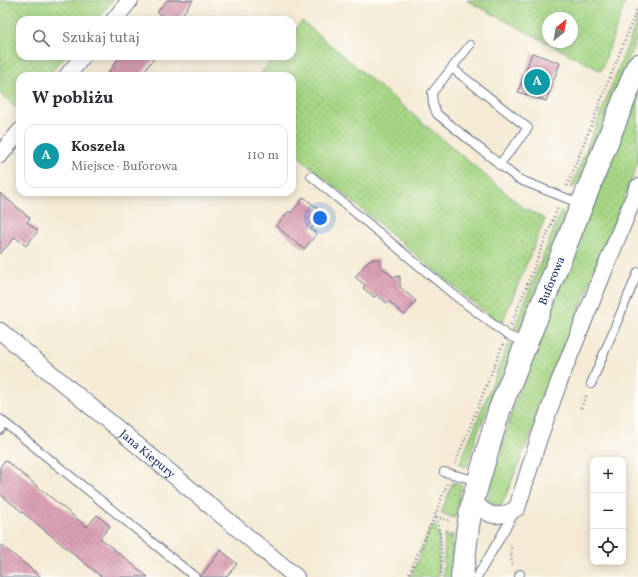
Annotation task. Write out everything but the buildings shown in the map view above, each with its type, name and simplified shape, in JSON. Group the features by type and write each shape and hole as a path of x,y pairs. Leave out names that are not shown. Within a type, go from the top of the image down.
{"main road":[{"name":"Buforowa","path":"462,577 468,526 476,490 499,411 516,339 572,200 638,65"}],"street":[{"path":"117,16 130,0"},
{"path":"70,72 80,60"},
{"path":"0,155 16,137"},
{"path":"476,490 482,510 489,514 500,515 517,508 539,438 559,382 638,187"},
{"name":"Jana Kiepury","path":"0,331 296,577"}],"lane":[{"path":"470,45 432,93 433,104 437,114 518,179 572,200"},
{"path":"452,68 528,128 499,165"},
{"path":"312,176 453,294 516,339"},
{"path":"591,384 638,272"},
{"path":"2,424 195,577"},
{"path":"448,472 476,490"},
{"path":"477,577 517,508"}],"path":[{"path":"408,577 426,534 436,517 448,472 516,339 572,200 638,7"},
{"path":"436,517 456,523"},
{"path":"436,517 441,536 441,577"},
{"path":"509,543 511,548 513,570"}],"green space":[{"path":"0,0 113,0 99,16 16,16 16,60 62,60 51,72 16,72 16,107 0,94"},
{"path":"466,0 626,0 601,71 557,48 578,48 578,12 542,12 542,40"},
{"path":"638,19 636,40 578,185 571,188"},
{"path":"302,21 524,208 545,219 502,323 492,318 296,154 296,72 262,72 272,60 296,60 296,29"},
{"path":"638,91 638,163 621,206 619,206 620,209 590,283 587,284 589,286 563,351 560,352 562,353 551,379 553,380 507,493 501,506 487,503 498,454 503,455 503,451 500,450 518,393"},
{"path":"561,211 564,214 564,219 520,330 514,329"},
{"path":"511,343 513,344 513,349 478,432 467,467 459,465 508,345"},
{"path":"453,482 462,485 455,518 441,513"},
{"path":"435,524 439,537 438,577 411,577 430,528"},
{"path":"445,534 447,534 448,538 453,535 450,577 443,577"}],"place":[{"name":"Koszela","path":"537,82"}]}
